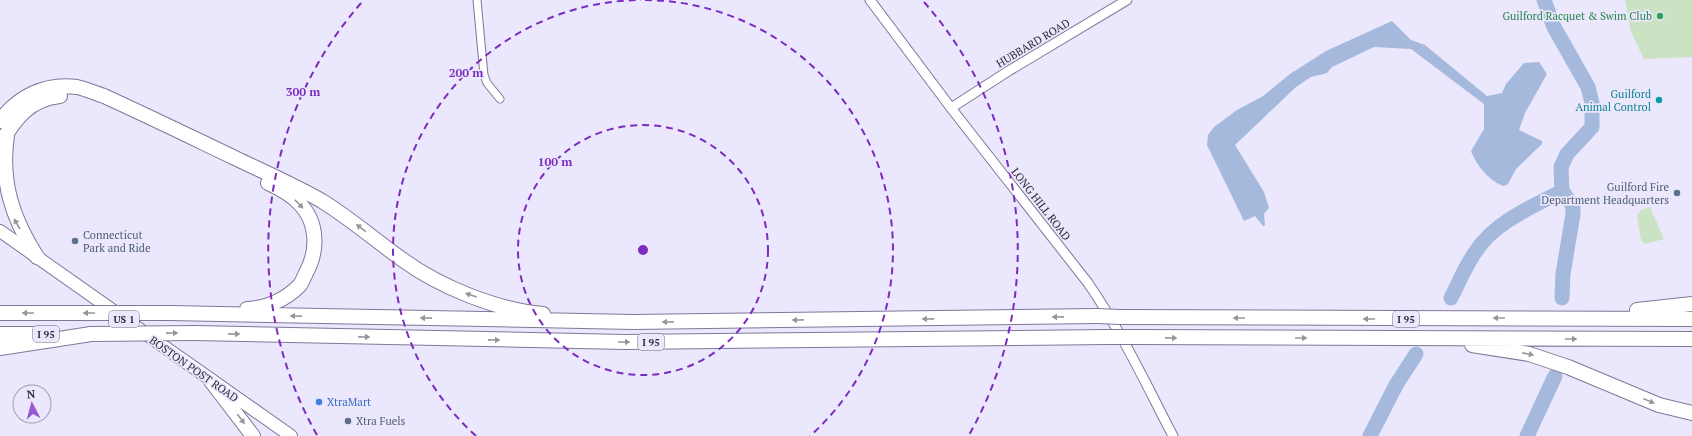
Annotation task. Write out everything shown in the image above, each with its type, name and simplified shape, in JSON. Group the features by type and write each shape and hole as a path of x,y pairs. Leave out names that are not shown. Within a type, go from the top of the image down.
{"highway":[{"path":"0,144 5,124 16,104 34,92 55,86 78,87 104,96 303,191 351,221 404,261 430,277 464,293 502,306 539,314 633,322"},
{"path":"38,257 12,214 4,191 0,168 5,124 27,107 48,97 72,94 95,101 280,189 301,204 311,221 315,242 311,264 300,286 280,301 251,309 170,313"},
{"path":"1521,318 1656,309 1692,304"},
{"name":"I 95","path":"0,313 170,313 633,322 1097,316 1692,319"},
{"name":"I 95","path":"0,334 195,333 625,342 1108,337 1692,339"},
{"path":"0,348 91,334"},
{"path":"1378,338 1471,345 1529,354 1568,366 1659,405 1692,413"},
{"path":"211,381 253,436"}],"main road":[{"name":"BOSTON POST ROAD","path":"0,231 291,436"}],"street":[{"path":"477,0 484,75 487,83 500,99"},
{"name":"LONG HILL ROAD","path":"870,0 951,108 1058,244 1102,303 1173,436"},
{"name":"HUBBARD ROAD","path":"951,108 1010,70 1065,39 1127,0"}],"green space":[{"name":"Guilford Racquet & Swim Club","path":"1625,0 1692,0 1692,57 1644,59 1631,32"},
{"path":"1650,207 1664,239 1644,244 1641,240 1637,216 1641,210"}],"water":[{"path":"1392,21 1411,40 1425,45 1487,96 1502,93 1506,84 1524,63 1539,62 1547,74 1525,113 1519,130 1542,141 1542,144 1516,169 1508,184 1504,186 1499,184 1484,172 1476,162 1471,151 1484,129 1484,104 1411,49 1374,47 1332,67 1327,73 1311,77 1296,87 1235,145 1264,192 1269,208 1264,214 1265,225 1263,226 1255,216 1244,221 1207,145 1208,135 1214,127 1237,110 1263,96 1290,74 1326,51"}],"waterway":[{"path":"1544,0 1554,27 1588,87 1592,103 1592,127 1567,154 1561,167 1562,191"},
{"path":"1562,191 1573,206 1563,274 1562,298"},
{"path":"1451,298 1472,256 1493,232 1515,216 1562,191"},
{"path":"1370,436 1396,385 1416,354"},
{"path":"1527,436 1555,376"}],"place":[{"name":"Guilford Racquet & Swim Club","path":"1660,16"},
{"name":"Guilford Animal Control","path":"1659,100"},
{"name":"Guilford Fire Department Headquarters","path":"1677,193"},
{"name":"Connecticut Park and Ride","path":"75,241"},
{"name":"XtraMart","path":"319,402"},
{"name":"Xtra Fuels","path":"348,421"}]}
